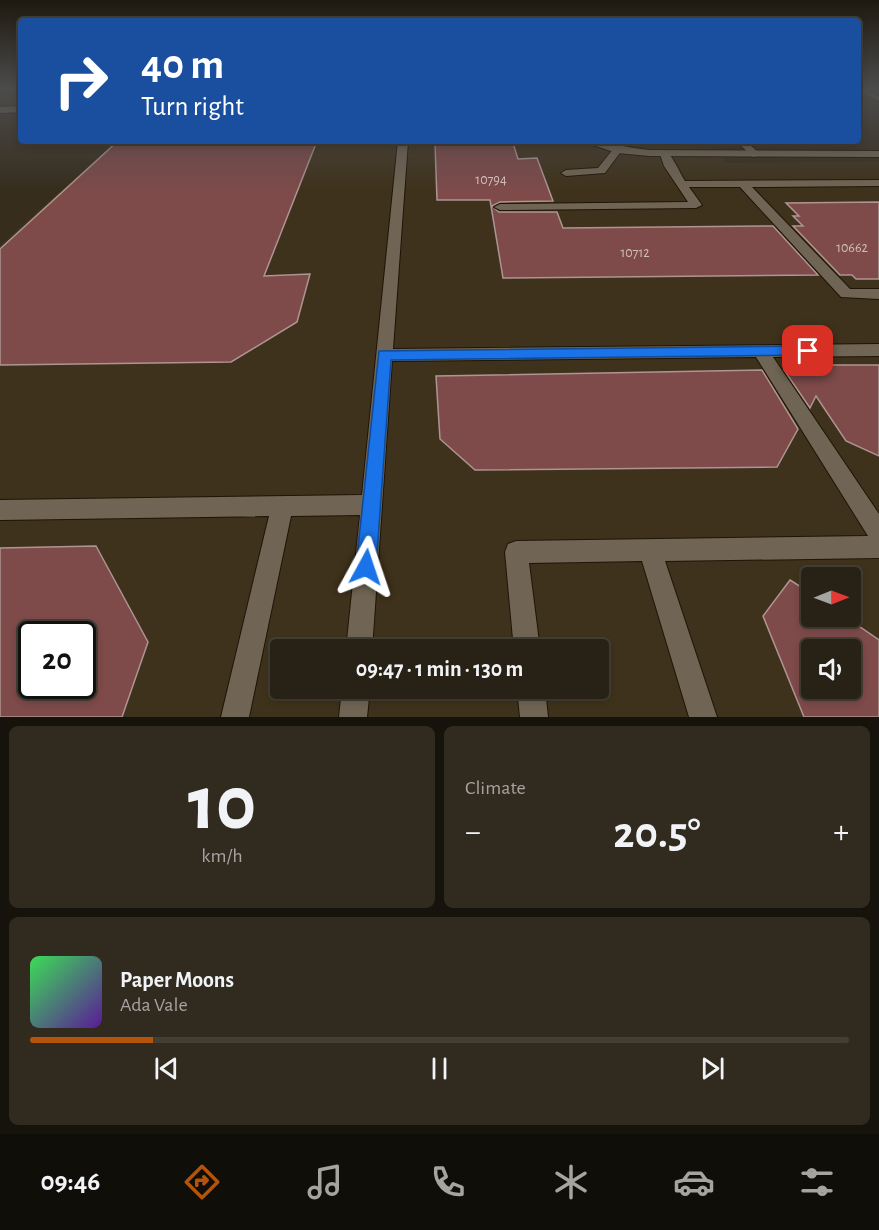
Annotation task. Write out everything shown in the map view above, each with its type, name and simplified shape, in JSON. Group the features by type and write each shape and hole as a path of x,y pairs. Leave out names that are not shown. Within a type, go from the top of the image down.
{"street":[{"path":"360,639 403,144"},
{"path":"596,144 617,150 665,154 879,154"},
{"path":"744,144 756,155"},
{"path":"566,173 601,171 617,150"},
{"path":"500,207 696,205 669,166 665,154"},
{"path":"682,184 879,183"},
{"path":"743,184 846,294 879,294"},
{"path":"384,355 879,350"},
{"path":"761,351 879,533"},
{"path":"235,717 282,506"},
{"path":"0,510 371,506"},
{"path":"526,639 516,552 879,547"},
{"path":"650,550 703,717"},
{"path":"353,717 355,699"},
{"path":"532,699 534,717"}],"shaded area":[{"path":"113,144 707,144 727,163 879,161 879,717 0,717 0,245"}],"building":[{"path":"115,144 316,144 264,276 310,274 297,322 231,362 0,365 0,249"},
{"path":"435,144 513,144 518,159 537,158 553,201 500,202 492,206 499,212 557,212 563,228 773,226 818,275 503,278 490,200 437,200"},
{"path":"879,202 879,279 856,279 852,275 840,275 793,226 803,226 793,216 799,216 786,203"},
{"path":"795,365 879,365 879,456 846,441 816,396 810,408 784,370 798,370"},
{"path":"762,370 798,429 777,467 475,470 440,439 436,376"},
{"path":"96,546 148,642 122,717 0,717 0,548"},
{"path":"790,580 801,587 801,627 860,627 879,640 879,717 804,717 763,616"}],"route":[{"path":"366,567 384,355 808,351"}]}
